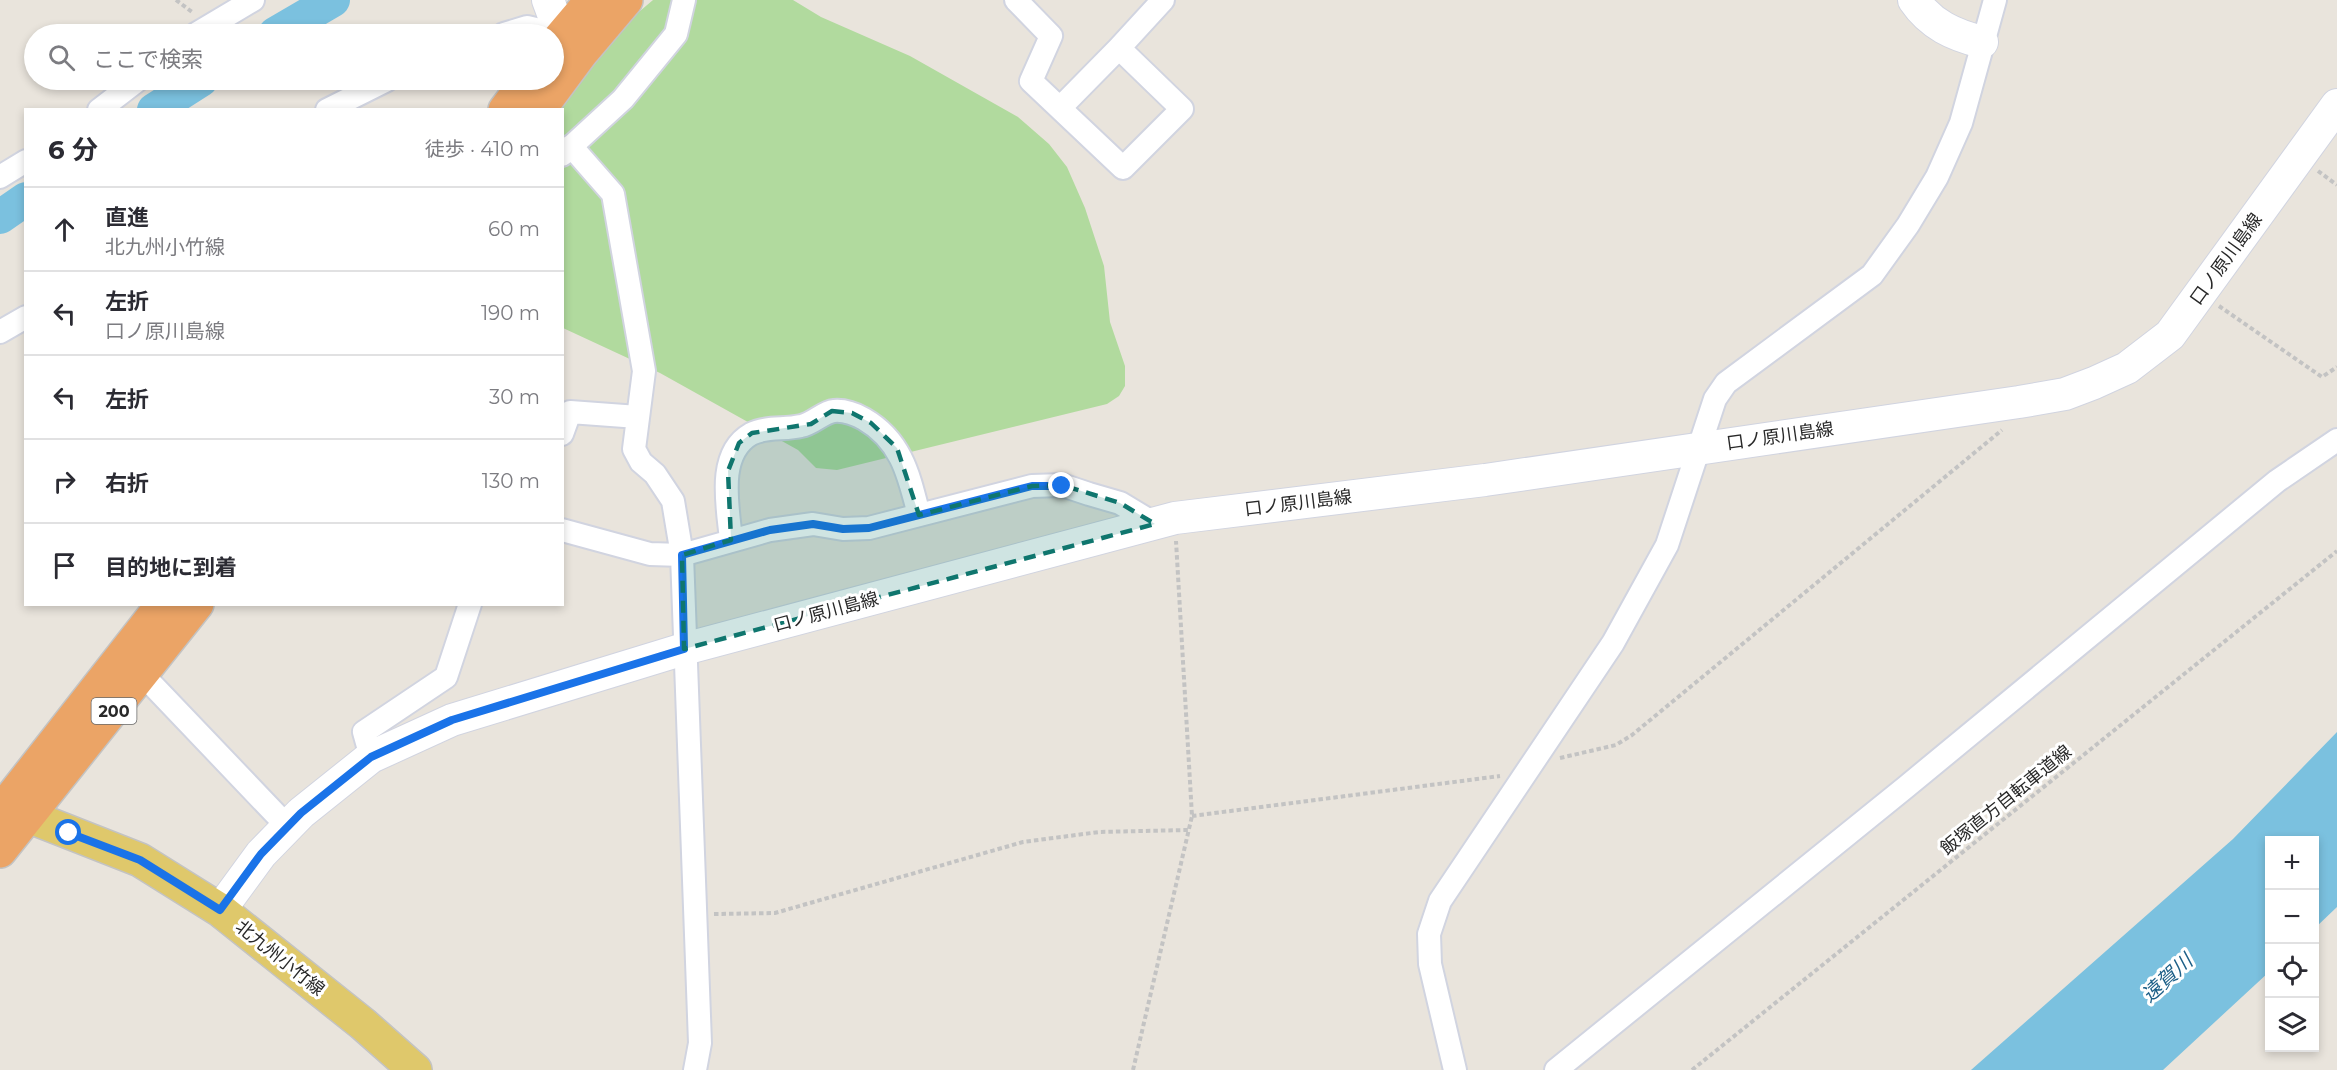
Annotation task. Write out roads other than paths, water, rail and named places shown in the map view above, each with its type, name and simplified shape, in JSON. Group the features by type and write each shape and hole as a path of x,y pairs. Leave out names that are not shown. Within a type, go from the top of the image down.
{"highway":[{"path":"565,44 592,0"},
{"path":"565,44 626,0"},
{"path":"507,108 520,90"},
{"path":"540,108 547,90"},
{"name":"200","path":"0,851 8,811 162,606"},
{"name":"200","path":"8,811 143,675 195,606"}],"main road":[{"path":"548,0 557,24"},
{"path":"1914,0 1937,24 1954,35 1982,42"},
{"name":"口ノ原川島線","path":"220,910 261,854 288,827 371,757 452,720 684,649 1165,521 1485,480 2065,394 2127,368 2170,335 2337,105"},
{"name":"北九州小竹線","path":"8,811 140,860 220,910 363,1024 416,1070"}],"street":[{"path":"213,24 253,0"},
{"path":"684,0 676,34 623,99 567,150 613,195 644,371 634,449 641,462 655,474 673,501 682,555 700,1043 695,1070"},
{"path":"1060,108 1164,0"},
{"path":"1455,1070 1430,964 1429,934 1440,901 1613,643 1667,545 1697,448 1715,399 1726,383 1872,275 1908,225 1937,177 1961,123 1995,0"},
{"path":"1026,3 1051,36 1031,81 1123,168 1182,109 1119,48"},
{"path":"102,108 125,90"},
{"path":"331,108 367,90"},
{"path":"0,177 24,162"},
{"path":"0,332 24,318"},
{"path":"731,540 728,471 739,443 752,433 812,424 832,411 852,413 871,423 897,448 905,463 919,515"},
{"path":"564,428 570,412 638,417"},
{"path":"1556,1070 1906,787 2268,488 2337,440"},
{"path":"564,531 650,554 682,555 731,540 813,524 843,529 869,528 1032,486 1062,486 1120,503 1165,521"},
{"path":"371,757 364,732 446,677 469,606"},
{"path":"143,675 288,827"}],"water":[{"name":"遠賀川","path":"2337,732 2337,907 2319,924 2319,836 2265,836 2265,976 2163,1070 1971,1070 2233,839"}],"waterway":[{"path":"292,24 333,0"},
{"path":"157,108 185,90"},
{"path":"0,217 24,200"}]}
